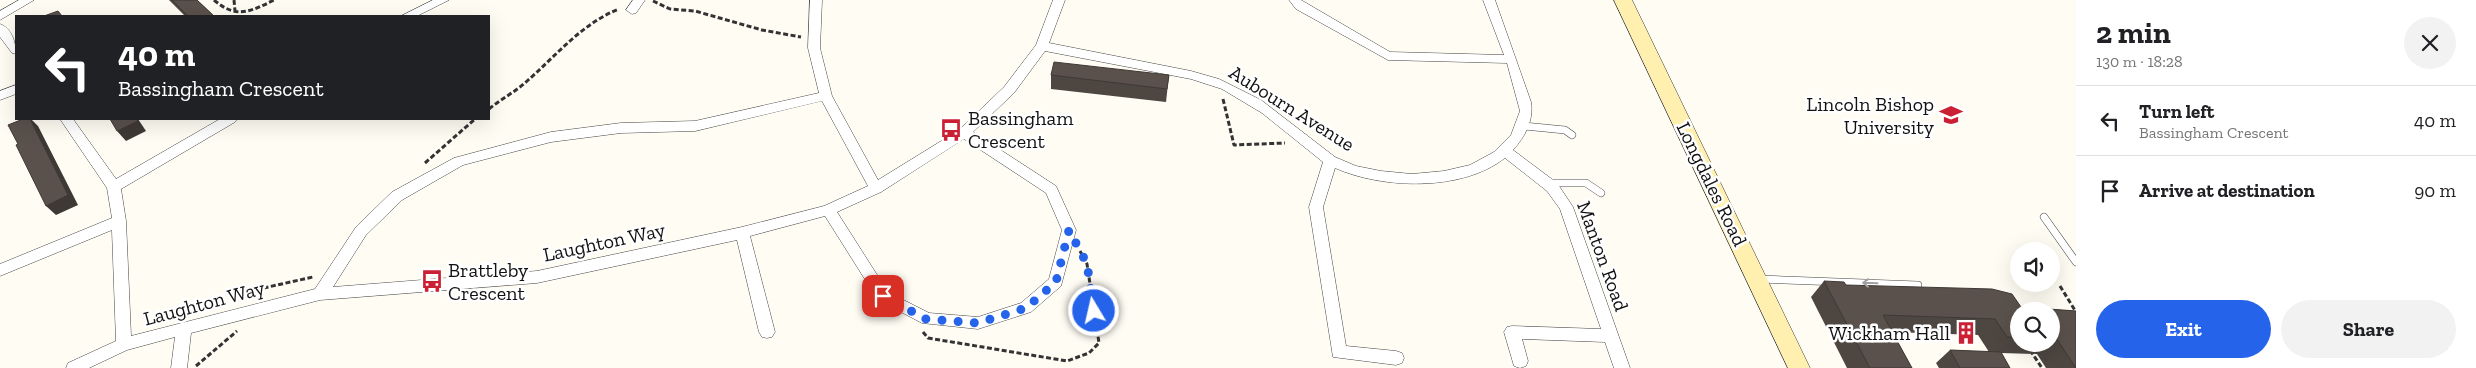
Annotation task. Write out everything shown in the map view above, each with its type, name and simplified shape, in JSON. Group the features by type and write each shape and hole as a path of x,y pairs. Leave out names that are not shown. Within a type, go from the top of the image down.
{"main road":[{"name":"Longdales Road","path":"1623,0 1799,368"}],"street":[{"path":"0,16 28,0"},
{"path":"409,15 443,0"},
{"path":"816,0 814,48 826,96 876,188"},
{"name":"Laughton Way","path":"74,368 124,344 320,294 537,277 742,233 828,210 876,188 964,134 1009,90 1042,46 1059,0"},
{"path":"1295,0 1300,6 1388,56 1511,59"},
{"path":"1489,0 1511,59 1525,105 1523,126"},
{"path":"0,28 15,49"},
{"name":"Aubourn Avenue","path":"1042,46 1131,65 1176,72 1226,86 1280,120 1330,160 1375,176 1418,178 1470,171 1506,151 1523,126"},
{"path":"0,96 15,89"},
{"path":"320,294 360,231 397,196 459,160 551,137 621,128 695,126 826,96"},
{"path":"67,120 114,187 119,221 124,344"},
{"path":"114,187 228,120"},
{"path":"828,210 883,296 926,319 978,323 1026,308 1056,282 1069,230 1051,190 964,134"},
{"name":"Manton Road","path":"1506,151 1548,183 1566,207 1622,368"},
{"path":"1330,160 1316,206 1339,352 1396,358"},
{"path":"0,270 119,221"},
{"path":"742,233 767,332"},
{"path":"179,368 184,328"},
{"path":"1520,361 1512,332 1611,336"}],"lane":[{"path":"1523,126 1565,130 1572,136"},
{"path":"1548,183 1586,183 1601,193"},
{"path":"2044,217 2076,262"},
{"path":"1758,279 1918,285"}],"path":[{"path":"214,0 223,10 248,13 274,0"},
{"path":"234,0 235,11"},
{"path":"652,0 670,9 695,10 762,30 814,39"},
{"path":"490,108 524,83 581,32 602,17 610,12 635,5"},
{"path":"1222,95 1234,145 1308,143"},
{"path":"424,164 458,131 474,120"},
{"path":"922,330 928,338 1067,361 1089,354 1099,343 1087,264 1069,230"},
{"path":"2060,286 2076,312"},
{"path":"194,368 263,308"},
{"path":"2031,352 2042,368"}],"building":[{"path":"172,0 197,0 213,15 187,15"},
{"path":"58,11 61,15 47,15"},
{"path":"1054,62 1169,75 1167,89 1051,75"},
{"path":"20,120 30,120 68,195 46,206 8,125"},
{"path":"111,120 138,121 117,131"},
{"path":"1824,281 1844,282 1846,285 1992,289 2012,294 2018,302 2010,302 2010,337 2007,337 1995,319 1883,315 1912,368 1870,368"},
{"path":"2060,310 2076,311 2076,368 2060,344"},
{"path":"1950,350 2001,352 2010,368 1960,368"}],"place":[{"name":"Lincoln Bishop University","path":"1951,115"},
{"name":"Bassingham Crescent","path":"951,130"},
{"name":"Brattleby Crescent","path":"432,281"},
{"name":"Wickham Hall","path":"1966,333"}],"route":[{"path":"883,296 926,319 978,323 1026,308 1056,282 1069,230 1087,264 1094,311"}]}
